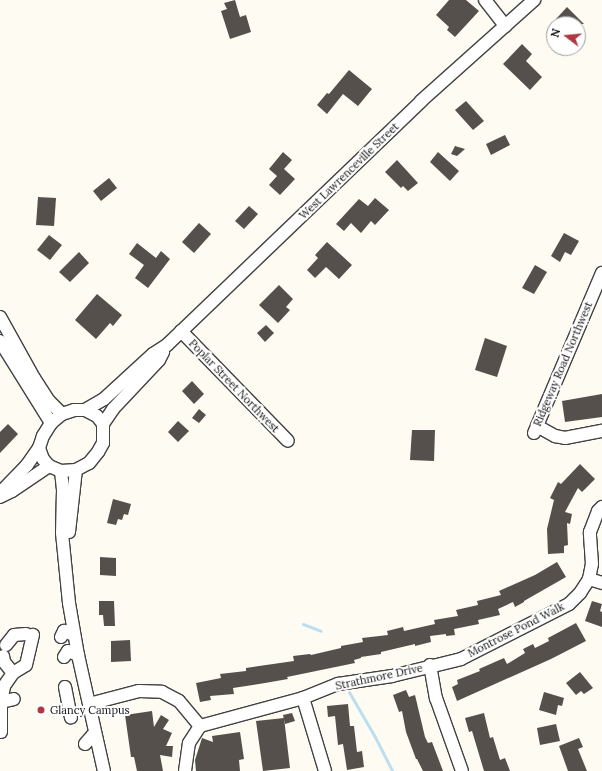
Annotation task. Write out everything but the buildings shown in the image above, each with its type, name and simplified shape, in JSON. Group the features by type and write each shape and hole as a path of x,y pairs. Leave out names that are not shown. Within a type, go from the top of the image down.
{"street":[{"path":"485,0 504,26"},
{"name":"West Lawrenceville Street","path":"86,410 104,399 153,354 167,345 421,102 534,0"},
{"name":"Ridgeway Road Northwest","path":"602,273 536,429 565,438 602,431"},
{"path":"0,317 34,378 49,401 62,414"},
{"name":"Poplar Street Northwest","path":"181,331 288,441"},
{"path":"0,341 51,422"},
{"name":"West Lawrenceville Street","path":"103,424 113,409 159,360 167,345"},
{"path":"0,493 27,465 39,448 43,436 51,422 62,414 74,410 86,410 97,416 103,424 103,443 98,452 89,463 76,470 61,471 49,466 43,459 39,448"},
{"path":"0,497 12,491 49,466"},
{"path":"64,560 76,470"},
{"path":"61,471 63,490 62,533 64,560 74,635 104,771"},
{"name":"Montrose Pond Walk","path":"430,665 461,659 569,604 589,579 592,564 590,532 598,511 602,507"},
{"path":"589,579 602,583"},
{"path":"61,637 64,631 74,635"},
{"path":"1,732 1,702 4,686 12,673 26,665 30,634 14,635 4,651 4,662 12,673"},
{"path":"64,657 68,651 78,655"},
{"name":"Strathmore Drive","path":"200,726 303,698 338,684 392,676 430,665 436,698 462,771"},
{"path":"65,687 71,717"},
{"path":"89,704 139,691 162,692 179,701 200,726 189,744 185,771"},
{"path":"303,698 325,771"},
{"path":"1,702 14,699"},
{"path":"85,744 92,736 97,741"}],"waterway":[{"path":"303,624 321,631"},
{"path":"349,692 375,737 392,771"}],"place":[{"name":"Glancy Campus","path":"41,710"}]}
